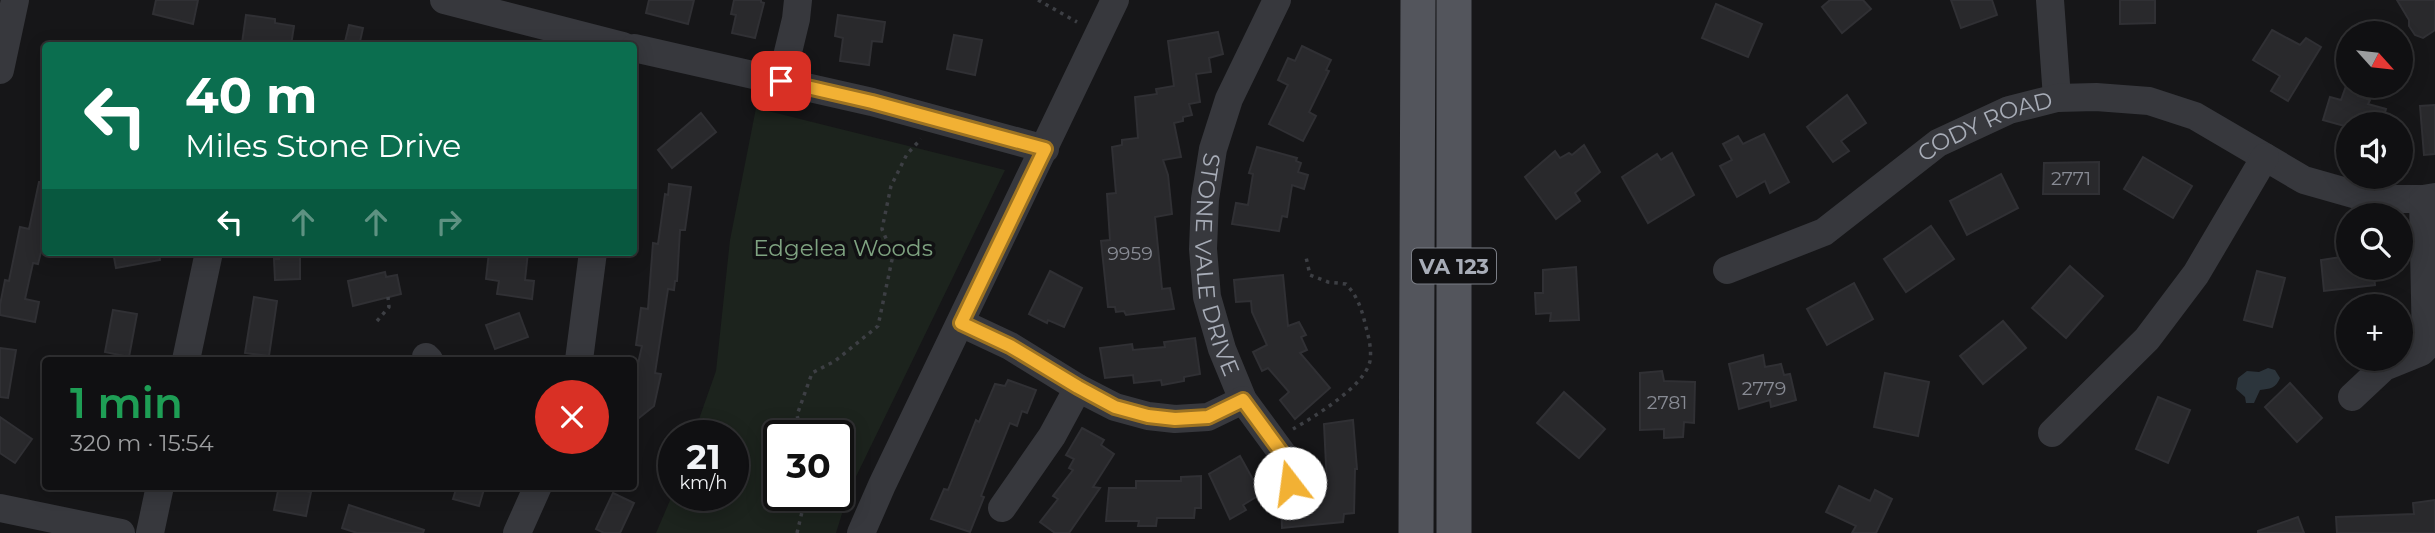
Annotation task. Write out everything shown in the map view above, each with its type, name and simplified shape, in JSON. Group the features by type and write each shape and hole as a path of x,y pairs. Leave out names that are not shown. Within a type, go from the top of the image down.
{"main road":[{"name":"VA 123","path":"1416,533 1418,0"},
{"name":"VA 123","path":"1454,0 1454,533"}],"street":[{"path":"0,70 15,0"},
{"path":"444,0 607,42"},
{"path":"781,81 798,0"},
{"path":"861,533 881,485 1115,0"},
{"name":"STONE VALE DRIVE","path":"1277,0 1229,99 1213,149 1205,199 1203,249 1207,298 1222,349 1243,400 1290,464 1290,483"},
{"path":"2050,0 2057,98"},
{"path":"637,49 872,102 1045,149"},
{"name":"CODY ROAD","path":"1727,270 1824,232 1938,144 2009,110 2057,98 2096,97 2149,102 2195,116 2304,180 2371,199 2429,198"},
{"path":"2052,433 2147,339 2196,274 2265,158"},
{"path":"2352,397 2384,367 2431,347 2429,198"},
{"path":"187,357 208,256"},
{"path":"579,357 592,256"},
{"path":"961,323 1010,346 1115,407 1148,416 1175,419 1208,417 1243,400"},
{"path":"1002,508 1030,471 1078,387"},
{"path":"150,533 159,490"},
{"path":"517,533 536,490"},
{"path":"0,508 121,533"}],"path":[{"path":"1038,0 1077,22"},
{"path":"798,420 797,415 812,373 835,360 878,326 893,255 882,229 891,186 907,155 921,139"},
{"path":"1288,432 1313,418 1347,390 1363,376 1370,362 1370,343 1356,295 1346,284 1328,282 1310,275 1306,257"},
{"path":"377,321 389,307 388,297"},
{"path":"797,533 802,511"}],"green space":[{"name":"Edgelea Woods","path":"756,108 1005,170 854,481 854,420 763,420 763,511 843,511 836,533 656,533 665,511 749,511 749,420 699,420 716,371 730,240"}],"shaded area":[{"path":"2268,368 2275,370 2280,378 2277,384 2260,390 2254,403 2246,403 2245,397 2236,389 2238,378 2247,371 2259,372"}],"building":[{"path":"156,0 198,0 193,24 153,14"},
{"path":"649,0 694,0 688,24 646,13"},
{"path":"734,0 761,0 764,3 755,38 732,33 736,15 731,14"},
{"path":"1830,0 1863,0 1871,9 1842,33 1822,7"},
{"path":"1951,0 1992,0 1997,15 1961,28"},
{"path":"2120,0 2155,0 2155,23 2120,24"},
{"path":"2397,0 2435,0 2435,30 2423,38 2415,35 2413,21 2409,20"},
{"path":"1716,4 1762,24 1748,57 1702,38"},
{"path":"246,15 275,19 275,23 294,26 291,42 242,42"},
{"path":"838,15 885,22 882,42 872,41 869,65 840,61 843,38 835,36"},
{"path":"349,25 363,28 360,42 345,42"},
{"path":"2272,30 2300,45 2306,38 2321,47 2288,101 2271,91 2280,76 2253,60"},
{"path":"1218,32 1223,54 1209,58 1211,72 1196,74 1200,102 1189,104 1192,115 1174,123 1181,157 1163,160 1168,175 1172,214 1155,217 1162,289 1170,288 1174,309 1126,315 1124,311 1116,312 1115,307 1108,307 1101,241 1110,240 1107,194 1116,193 1112,147 1122,145 1122,140 1138,138 1135,97 1157,94 1156,89 1174,86 1168,41"},
{"path":"954,35 982,40 975,75 947,69"},
{"path":"1302,46 1331,60 1326,70 1329,71 1309,112 1316,116 1303,141 1269,124 1288,85 1278,80 1288,58 1295,61"},
{"path":"1847,95 1866,123 1841,141 1849,151 1833,162 1807,127"},
{"path":"2330,97 2341,100 2364,98 2370,100 2368,104 2386,109 2385,112 2336,112 2336,124 2323,120"},
{"path":"2435,105 2435,154 2424,155 2420,106"},
{"path":"701,113 716,132 672,168 658,150"},
{"path":"1764,134 1789,182 1770,193 1765,181 1737,197 1720,166 1732,160 1723,144 1738,136 1743,144"},
{"path":"1584,145 1600,172 1575,193 1580,201 1556,219 1525,177 1555,151 1560,158 1569,153 1572,155"},
{"path":"1257,147 1297,158 1296,161 1301,163 1298,172 1308,175 1304,189 1292,185 1287,217 1282,216 1279,231 1232,224 1236,203 1248,205 1253,174 1249,173"},
{"path":"1672,153 1694,195 1648,223 1622,177 1657,154 1661,160"},
{"path":"2143,157 2192,186 2173,218 2124,189"},
{"path":"2099,162 2099,194 2043,194 2044,163"},
{"path":"2001,174 2018,208 1967,235 1950,201"},
{"path":"39,182 42,182 42,248 38,264 33,263 25,299 39,302 35,322 0,315 5,280 9,281 20,227 29,229"},
{"path":"669,184 691,187 685,230 680,230 677,281 674,290 668,289 655,373 661,374 654,406 637,420 637,368 642,346 636,345 641,308 648,309 653,243 658,244 665,194 668,195"},
{"path":"1931,226 1954,259 1906,292 1884,259"},
{"path":"114,256 160,256 160,260 116,268"},
{"path":"279,256 300,256 300,279 275,280 274,259 279,259"},
{"path":"489,256 528,256 525,280 534,281 532,299 497,294 499,281 486,279"},
{"path":"2336,258 2336,280 2374,280 2375,285 2324,291 2321,260"},
{"path":"2070,266 2103,296 2066,338 2032,308"},
{"path":"1576,267 1579,320 1550,321 1551,313 1536,314 1535,293 1543,293 1543,270"},
{"path":"1050,271 1082,288 1064,327 1048,320 1047,323 1029,314"},
{"path":"2257,271 2285,278 2272,327 2244,320"},
{"path":"385,272 386,277 397,275 401,294 353,306 348,281"},
{"path":"1283,275 1288,326 1299,322 1306,335 1301,337 1307,350 1300,353 1330,388 1295,419 1280,400 1289,392 1268,368 1262,371 1253,352 1267,345 1252,312 1251,301 1236,302 1234,280"},
{"path":"1854,283 1873,319 1827,345 1807,309"},
{"path":"254,297 277,301 269,356 245,353"},
{"path":"113,310 137,314 129,357 105,352"},
{"path":"519,313 528,337 495,349 486,325"},
{"path":"2003,321 2026,348 1983,384 1960,356"},
{"path":"1195,338 1200,374 1184,377 1184,381 1162,385 1161,380 1134,383 1133,375 1105,378 1100,348 1132,344 1133,350 1165,347 1164,342"},
{"path":"0,348 16,350 8,398 0,397"},
{"path":"1763,355 1765,367 1781,364 1784,375 1790,374 1796,400 1771,407 1770,400 1739,409 1729,364"},
{"path":"1662,371 1664,381 1695,382 1694,423 1684,422 1683,437 1664,438 1664,429 1640,430 1640,373"},
{"path":"1885,373 1929,382 1918,436 1874,427"},
{"path":"1008,380 1036,390 1027,413 1022,411 1017,426 1010,423 970,532 931,519 944,489 948,490 976,420 979,422 995,384 1005,386"},
{"path":"2290,383 2322,418 2297,442 2265,407"},
{"path":"1564,392 1605,429 1579,458 1537,423"},
{"path":"2158,397 2190,410 2168,463 2136,449"},
{"path":"0,417 32,439 15,463 0,453"},
{"path":"1353,420 1357,469 1354,513 1344,514 1343,522 1282,528 1281,501 1310,499 1311,485 1327,485 1324,424"},
{"path":"1082,428 1104,440 1101,445 1114,454 1093,487 1100,488 1069,533 1055,533 1040,522 1058,499 1053,496 1073,470 1069,468 1074,459 1066,455"},
{"path":"1240,456 1261,494 1243,505 1246,510 1230,519 1209,474"},
{"path":"1201,476 1201,508 1195,508 1194,518 1157,518 1156,526 1138,526 1139,521 1106,521 1109,488 1136,488 1136,481 1181,481 1181,477"},
{"path":"1839,486 1870,501 1875,490 1892,499 1876,533 1852,533 1856,526 1826,512"},
{"path":"278,490 311,492 306,516 274,510"},
{"path":"456,490 484,490 479,506 453,499"},
{"path":"613,493 634,503 620,533 604,533 596,529"},
{"path":"2435,500 2435,533 2337,533 2336,517 2414,514 2413,503"},
{"path":"349,505 424,530 423,533 357,533 342,528"},
{"path":"2298,517 2304,533 2258,533 2258,531"}],"route":[{"path":"781,81 872,102 1045,149 961,323 1043,364 1115,407 1148,416 1175,419 1208,417 1243,400 1290,464 1290,483"}]}
